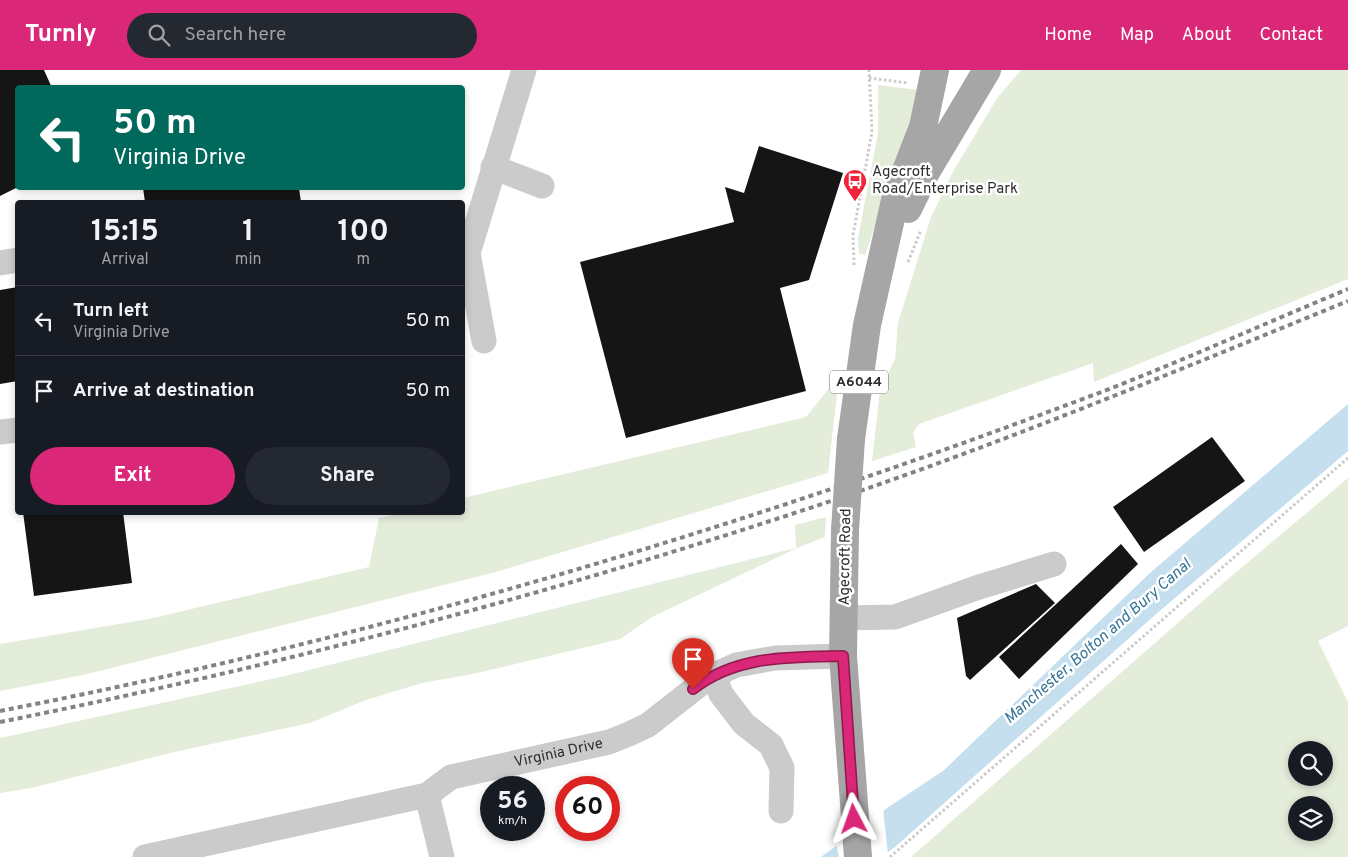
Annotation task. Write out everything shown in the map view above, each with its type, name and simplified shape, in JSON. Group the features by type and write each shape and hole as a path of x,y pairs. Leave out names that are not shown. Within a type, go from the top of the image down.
{"main road":[{"name":"Agecroft Road","path":"858,857 843,656 845,530 851,439 867,325 896,196 923,127 935,70"},
{"name":"Agecroft Road","path":"883,260 926,172 987,70"}],"street":[{"path":"484,341 468,253 524,70"},
{"path":"493,167 542,186"},
{"path":"0,263 15,260"},
{"path":"0,432 15,430"},
{"path":"844,618 895,617 976,588 1054,564"},
{"name":"Virginia Drive","path":"145,857 242,847 427,795 451,777 609,742 648,725 714,674 755,660 843,656"},
{"path":"714,674 721,694 744,724 770,745 782,768 781,811"},
{"path":"427,795 442,857"}],"path":[{"path":"890,857 1348,458"}],"green space":[{"path":"1021,70 1348,70 1348,279 1094,382 1093,363 919,424 913,433 916,447 872,461 880,390 895,359 898,323 931,217 955,168 998,97"},
{"path":"878,85 919,90 919,97 865,255 859,253 858,238 878,133"},
{"path":"839,376 828,473 492,573 83,675 0,691 0,644 149,619 369,567 379,518 392,515 465,515 465,498 806,417"},
{"path":"1348,478 1348,626 1318,641 1348,702 1348,857 911,857 1221,585"},
{"path":"826,517 825,537 797,548 652,617 620,639 473,674 422,683 366,700 310,723 174,752 31,788 0,793 0,738 281,677 796,548 795,525"}],"water":[{"name":"Manchester, Bolton and Bury Canal","path":"1348,404 1348,451 1155,615 895,847 881,857 821,857 890,806 943,771 1151,572"}],"pier":[{"path":"883,808 888,855 885,857 839,857 836,843"}],"building":[{"path":"0,70 44,70 51,85 15,85 15,188 0,196"},
{"path":"759,146 843,173 809,280 780,288 806,391 626,438 580,262 734,222 725,187 744,193"},
{"path":"143,190 299,190 301,200 145,200"},
{"path":"15,288 15,382 0,384 0,290"},
{"path":"1212,437 1245,481 1144,552 1113,507"},
{"path":"23,515 123,515 132,583 34,596"},
{"path":"1121,544 1138,564 1019,679 999,657"},
{"path":"1036,584 1055,603 970,680 966,676 957,618"}],"railway":[{"path":"0,711 137,683 408,617 676,539 941,451 1107,390 1348,289"},
{"path":"0,722 195,680 388,633 580,580 675,551 844,497 917,471 1061,417 1348,301"}],"place":[{"name":"Agecroft Road/Enterprise Park","path":"855,202"}],"route":[{"path":"693,689 722,671 755,660 843,656 854,819"}]}
